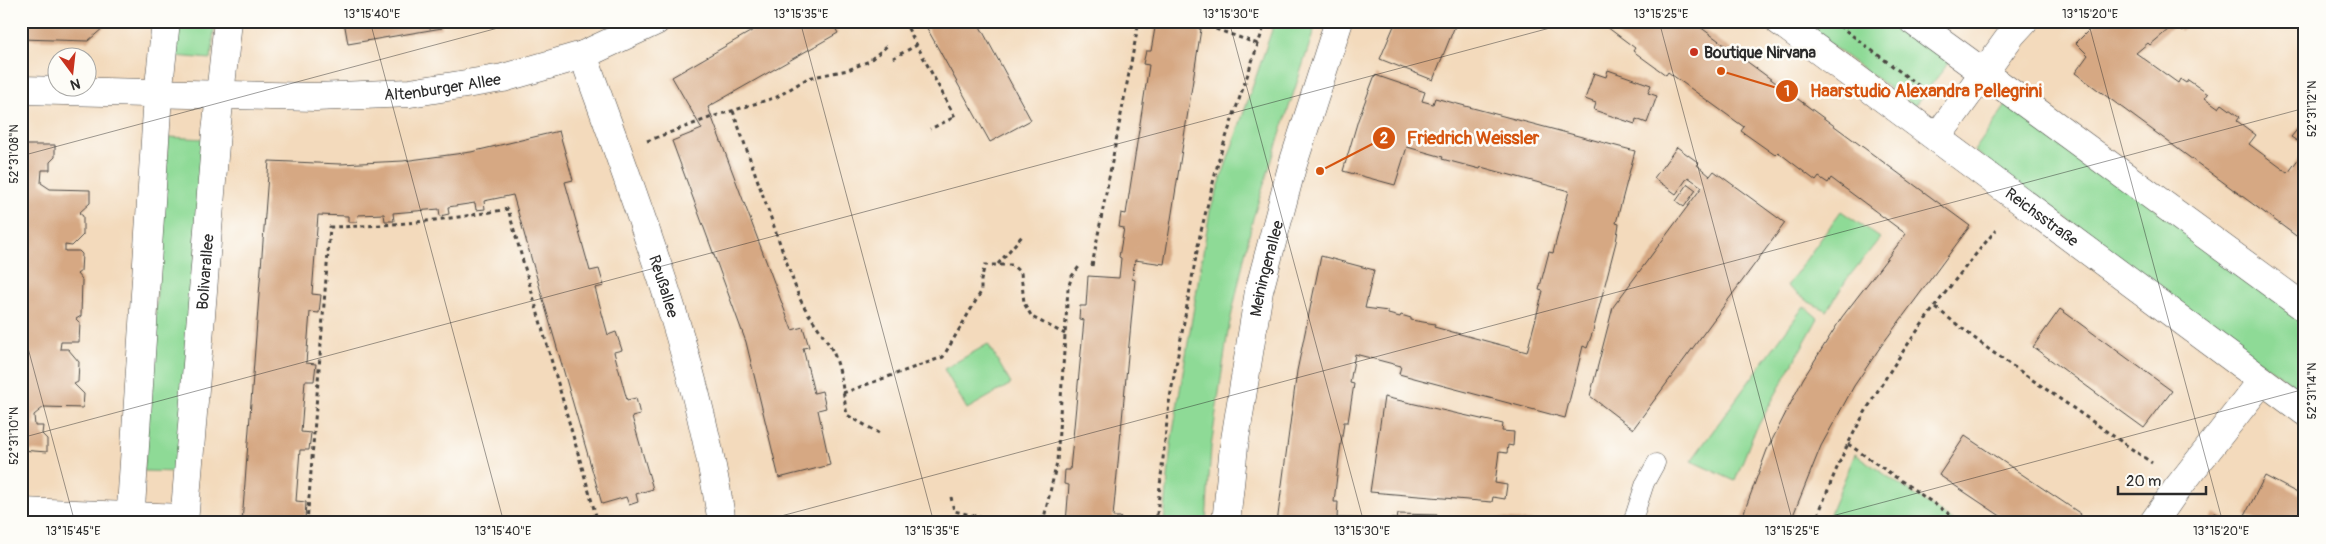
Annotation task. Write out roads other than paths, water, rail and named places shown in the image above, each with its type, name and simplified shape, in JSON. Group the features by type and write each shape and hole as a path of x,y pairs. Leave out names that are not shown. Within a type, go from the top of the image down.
{"street":[{"path":"130,519 158,94 166,21"},
{"name":"Bolivarallee","path":"184,520 220,94 228,21"},
{"name":"Altenburger Allee","path":"21,90 325,97 410,94 503,78 582,55 656,21"},
{"name":"Meiningenallee","path":"1226,523 1234,446 1259,291 1292,167 1339,21"},
{"name":"Reichsstraße","path":"1779,21 2305,412"},
{"path":"1913,21 2305,308"},
{"path":"1937,137 2012,34 2024,21"},
{"name":"Reußallee","path":"582,55 618,147 667,288 693,381 722,523"},
{"path":"2153,523 2176,490 2262,381"},
{"path":"21,512 130,519 184,520"}],"lane":[{"path":"1632,523 1645,482 1656,463"}],"place":[{"name":"Boutique Nirvana","path":"1694,52"},
{"name":"Haarstudio Alexandra Pellegrini","path":"1721,71"},
{"name":"Friedrich Weissler","path":"1320,171"}]}
